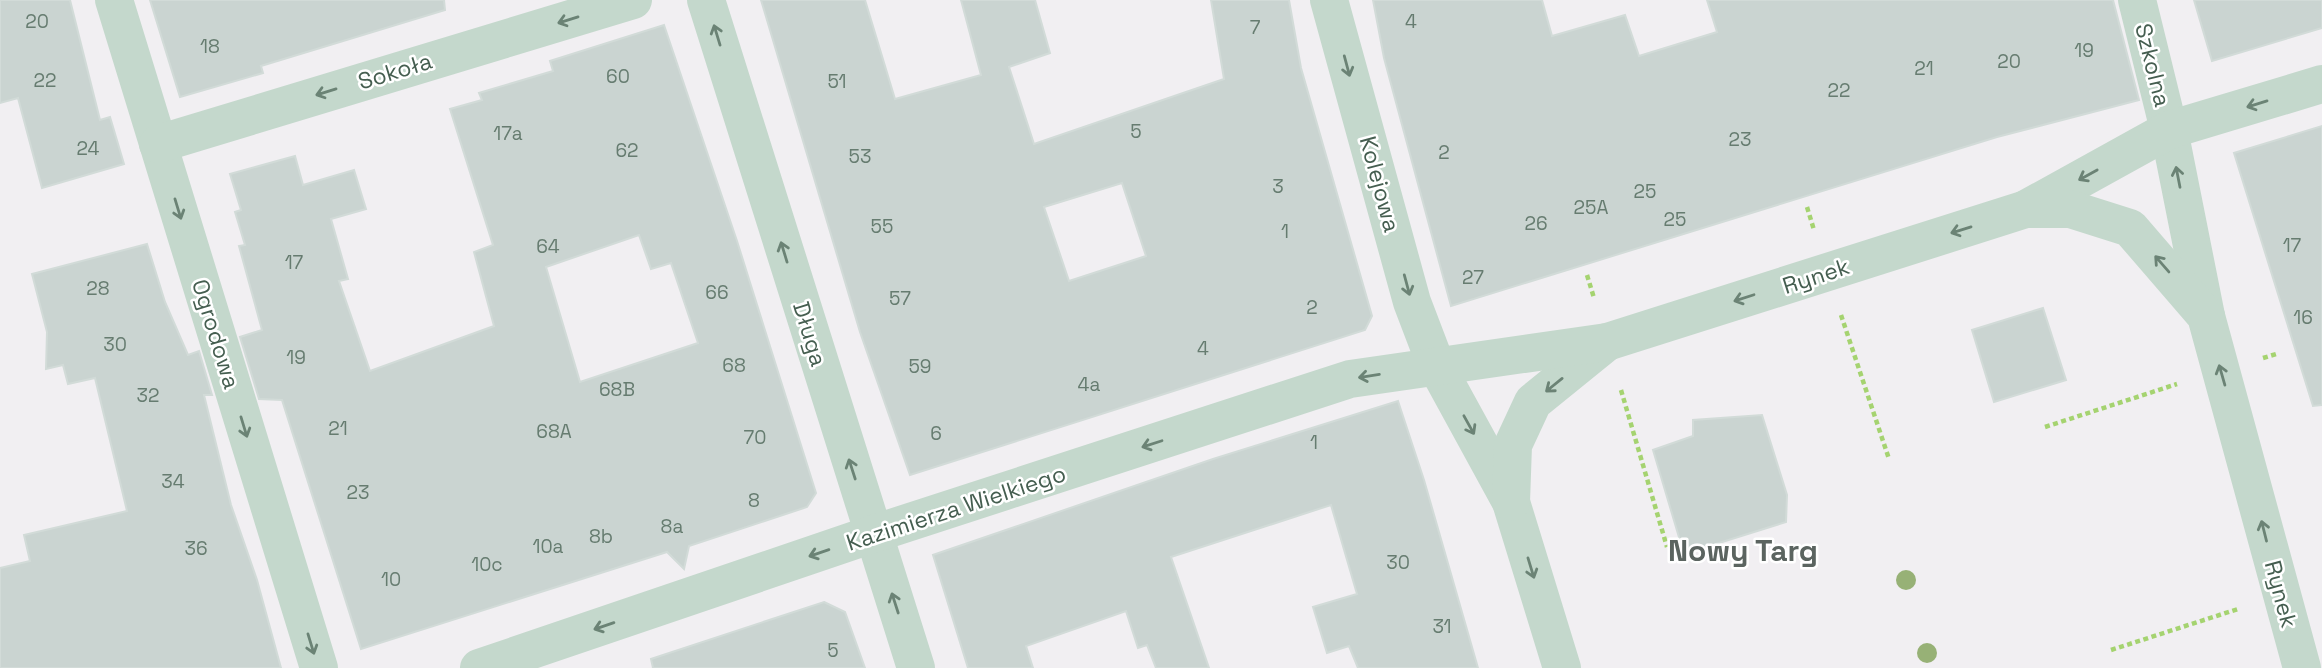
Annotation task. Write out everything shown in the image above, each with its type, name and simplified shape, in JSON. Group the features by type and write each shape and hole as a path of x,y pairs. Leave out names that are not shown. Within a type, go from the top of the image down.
{"street":[{"name":"Ogrodowa","path":"114,0 319,668"},
{"name":"Sokoła","path":"158,144 633,0"},
{"name":"Długa","path":"706,0 916,668"},
{"name":"Kolejowa","path":"1329,0 1412,302 1436,365"},
{"name":"Szkolna","path":"2137,0 2169,130"},
{"path":"2169,130 2322,84"},
{"name":"Rynek","path":"1562,668 1511,502 1436,365 1607,342 2026,209 2169,130 2206,316 2302,668"},
{"name":"Rynek","path":"2026,209 2070,209 2130,228 2206,316"},
{"name":"Rynek","path":"1511,502 1513,445 1533,402 1607,342"},
{"name":"Kazimierza Wielkiego","path":"479,668 873,534 1350,380 1436,365"}],"path":[{"path":"1807,207 1817,237"},
{"path":"1587,275 1595,302"},
{"path":"1839,310 1889,459"},
{"path":"1618,382 1667,547"},
{"path":"2045,427 2181,383"},
{"path":"2111,650 2249,606"}],"building":[{"path":"0,0 70,0 100,120 110,117 124,164 42,188 18,98 0,103"},
{"path":"150,0 444,0 445,10 261,66 263,73 180,97"},
{"path":"761,0 865,0 895,99 981,75 961,0 1035,0 1050,53 1009,67 1034,144 1224,79 1211,0 1289,0 1301,68 1372,316 1365,330 910,475 860,332","holes":["1122,183 1146,256 1069,281 1044,207"]},
{"path":"1373,0 1542,0 1552,36 1625,15 1639,56 1717,32 1707,0 2113,0 2139,100 1997,137 1451,306 1384,58"},
{"path":"2194,0 2322,0 2322,28 2212,61"},
{"path":"664,25 737,241 816,493 807,507 689,546 684,569 667,552 361,649 282,400 259,399 240,337 262,330 239,246 245,245 235,212 241,210 230,174 295,156 303,185 354,170 366,209 331,219 348,279 339,281 370,371 494,326 474,252 493,245 450,109 482,100 479,93 553,71 550,61","holes":["639,235 651,269 671,263 698,343 580,382 546,267"]},
{"path":"2322,126 2322,405 2313,406 2234,153"},
{"path":"147,244 165,302 188,355 199,351 212,395 204,395 231,505 257,580 281,668 0,668 0,568 30,561 24,535 127,511 95,378 68,384 63,365 46,369 47,332 32,274"},
{"path":"2043,308 2066,380 1994,402 1972,330"},
{"path":"1398,401 1424,480 1478,668 1358,668 1349,646 1327,653 1313,607 1357,594 1331,505 1171,557 1209,668 1156,668 1147,645 1138,648 1126,611 1026,646 1033,668 968,668 933,555 1213,459"},
{"path":"1762,415 1787,495 1786,522 1684,554 1653,450 1693,436 1693,420"},
{"path":"824,602 845,612 865,668 653,668 651,659"}],"district":[{"name":"Nowy Targ","path":"1743,551"}]}
